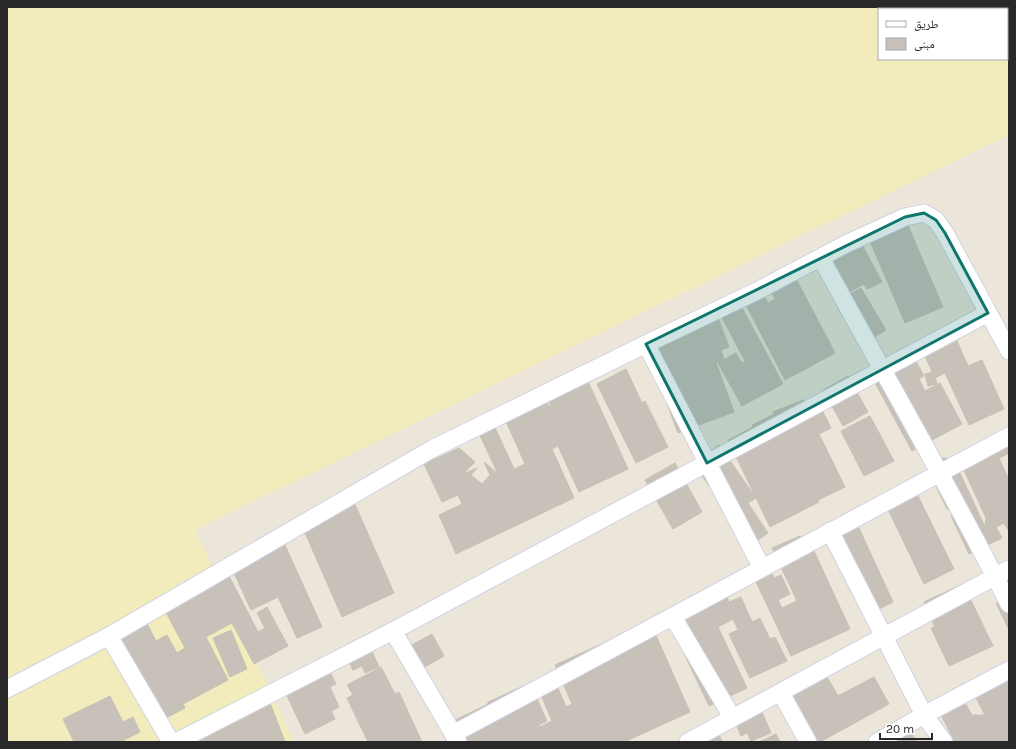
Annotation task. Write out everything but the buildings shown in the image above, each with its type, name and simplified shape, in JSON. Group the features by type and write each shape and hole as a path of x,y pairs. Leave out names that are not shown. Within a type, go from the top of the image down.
{"street":[{"path":"7,689 108,636 432,449 757,291 905,216 924,213 936,220 945,233 988,313 1003,334 1009,351"},
{"path":"821,258 881,370 940,472 1002,573 1009,604"},
{"path":"176,742 393,631 988,313"},
{"path":"646,344 762,568"},
{"path":"393,631 455,738 673,616 1009,436"},
{"path":"830,531 924,714 944,742"},
{"path":"688,742 1002,573"},
{"path":"673,616 732,717"},
{"path":"108,636 171,742"},
{"path":"878,742 924,714 1009,670"},
{"path":"781,693 808,742"}],"highlighted area":[{"path":"924,213 936,220 945,233 988,313 707,463 646,344 905,217"}],"sand":[{"path":"7,7 1009,7 1009,135 195,530 294,742 7,742"}]}
